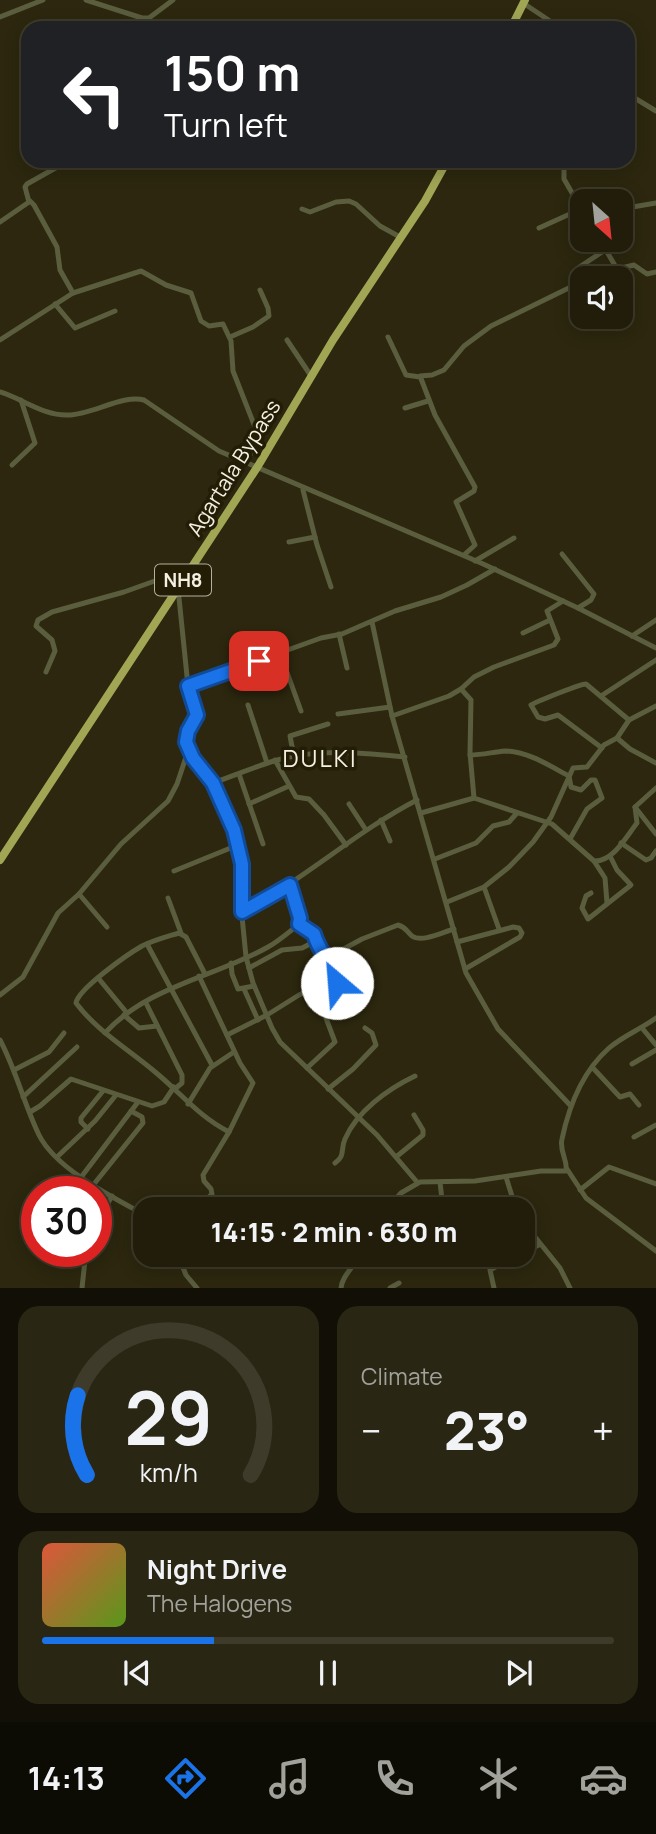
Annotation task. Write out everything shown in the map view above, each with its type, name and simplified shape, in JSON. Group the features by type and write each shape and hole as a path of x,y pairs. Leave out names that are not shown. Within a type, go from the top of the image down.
{"highway":[{"path":"514,21 524,1"},
{"name":"Agartala Bypass","path":"0,860 258,466 360,297 429,195 443,168"}],"street":[{"path":"0,17 43,0"},
{"path":"86,0 149,18 173,0"},
{"path":"524,1 546,20"},
{"path":"635,98 656,111"},
{"path":"56,168 26,185 30,201 57,247 60,270 73,293"},
{"path":"564,168 564,179 570,189"},
{"path":"0,222 30,201"},
{"path":"302,209 310,212 336,202 349,201 380,226 400,237"},
{"path":"634,207 656,203"},
{"path":"539,228 570,215"},
{"path":"388,337 406,374 419,377 444,370 464,346 491,326 578,284 581,279 578,268 602,252"},
{"path":"606,252 617,270 634,265 647,274 656,272"},
{"path":"0,340 73,293 141,271 166,285 191,293 201,321 208,326 223,324 229,337 233,371 257,432 257,445 245,462"},
{"path":"229,337 253,327 269,316 260,290"},
{"path":"55,304 75,328 115,311"},
{"path":"286,340 311,376"},
{"path":"419,377 428,401 475,487 474,491 456,502 475,545 463,556"},
{"path":"0,392 43,410 65,415 80,414 140,398 219,451 495,569 656,648"},
{"path":"12,465 35,443 21,400"},
{"path":"405,408 428,401"},
{"path":"303,489 314,537 331,587"},
{"path":"289,542 314,537"},
{"path":"475,561 514,538"},
{"path":"562,554 594,594 591,600 578,608"},
{"path":"46,673 55,651 52,640 36,626 38,620 52,612 124,592 191,568"},
{"path":"188,686 441,597 467,586 495,569"},
{"path":"0,995 23,977 55,918 121,844 168,801 177,784 188,751 186,736 197,715 188,686 178,588"},
{"path":"392,716 449,696 474,677 494,667 554,645 558,639 547,611 563,601"},
{"path":"523,633 550,620"},
{"path":"632,636 656,620"},
{"path":"372,622 392,716 465,970 498,1029 570,1105"},
{"path":"339,634 347,668"},
{"path":"280,653 301,711"},
{"path":"601,696 656,660"},
{"path":"601,748 558,715 541,719 530,706 583,684 629,720"},
{"path":"461,689 471,699 470,755 474,798"},
{"path":"248,705 267,764"},
{"path":"447,902 484,887 513,863 549,822 573,768 587,767 601,748 617,738 629,720 656,706"},
{"path":"338,714 390,708"},
{"path":"647,711 656,717"},
{"path":"294,757 290,736 328,724"},
{"path":"617,738 629,749 656,763"},
{"path":"188,751 213,783 238,845 243,879 242,912 246,957 254,986 280,1042 377,1135 417,1182"},
{"path":"470,755 506,751 520,754 569,776 573,789 579,791 593,779 602,795 601,800 584,812 570,839"},
{"path":"213,783 275,760 294,757 344,753 405,757"},
{"path":"275,760 296,797 309,799 346,845"},
{"path":"239,774 263,844"},
{"path":"249,804 289,786"},
{"path":"635,807 656,788"},
{"path":"421,813 474,798 549,822 594,861 605,878 607,904"},
{"path":"242,912 290,885 366,830 417,800"},
{"path":"349,804 366,830"},
{"path":"594,861 599,862 610,856 637,823 635,807"},
{"path":"635,807 656,834"},
{"path":"435,859 476,843 493,826 507,823 517,813"},
{"path":"381,820 390,841"},
{"path":"621,843 646,860 656,851"},
{"path":"174,871 238,845"},
{"path":"591,893 586,896 582,908 588,919 631,885 617,870 610,856"},
{"path":"105,1033 125,1014 202,975 269,947 299,924 300,918 290,885"},
{"path":"484,887 499,929"},
{"path":"79,894 107,927"},
{"path":"168,898 181,933 187,937 226,1035 253,1083 229,1132 203,1175 204,1181 211,1189 210,1197"},
{"path":"226,1035 258,1020 299,995 336,986 334,971 319,950 314,934 299,924"},
{"path":"327,958 362,939 398,925 404,926 412,936 419,939 454,929"},
{"path":"457,942 499,929 516,927 521,930 521,935 465,970"},
{"path":"181,933 147,944 130,954 77,997 76,1001 105,1033 175,1087 188,1104 203,1113 209,1121 229,1132"},
{"path":"249,968 282,950 302,948 316,942"},
{"path":"147,944 212,1065"},
{"path":"231,963 236,987 239,990 254,986"},
{"path":"99,979 139,1028 157,1026"},
{"path":"244,989 258,1020"},
{"path":"307,1068 335,1042 315,989"},
{"path":"30,1112 43,1105 71,1079 152,1106 162,1103 175,1087 182,1083 182,1074 146,1003"},
{"path":"656,1018 610,1048 593,1068 570,1105 561,1145 567,1169 580,1191 656,1251"},
{"path":"328,1089 353,1069 376,1045 372,1033 365,1028"},
{"path":"632,1064 656,1047 642,1028"},
{"path":"13,1070 49,1052 64,1033"},
{"path":"0,1040 40,1136 57,1157 82,1176 138,1102"},
{"path":"23,1097 77,1048"},
{"path":"188,1104 212,1065 234,1052"},
{"path":"593,1068 620,1097 631,1094 639,1105"},
{"path":"335,1163 342,1158 345,1138 376,1100 393,1087 415,1076"},
{"path":"88,1129 81,1122 81,1118 103,1091"},
{"path":"57,1157 88,1129 116,1095"},
{"path":"100,1176 143,1123 142,1117 131,1111"},
{"path":"396,1157 423,1135 414,1115"},
{"path":"634,1137 656,1125"},
{"path":"580,1191 609,1167 654,1183 656,1172"},
{"path":"398,1197 417,1182 506,1177 541,1171 564,1172 567,1169"},
{"path":"506,1177 512,1197"},
{"path":"440,1182 442,1197"},
{"path":"112,1196 133,1208"},
{"path":"535,1239 560,1268 570,1288"},
{"path":"535,1247 539,1245"},
{"path":"82,1288 84,1267"},
{"path":"183,1267 197,1288"},
{"path":"341,1288 342,1282 354,1267"},
{"path":"494,1288 490,1270 495,1267"},
{"path":"390,1288 399,1283"}],"district":[{"name":"DULKI","path":"320,759"}],"route":[{"path":"259,661 188,686 197,715 186,736 188,751 213,783 234,830 242,864 242,912 290,885 300,918 299,924 314,934 317,948 333,968 337,983"}]}
